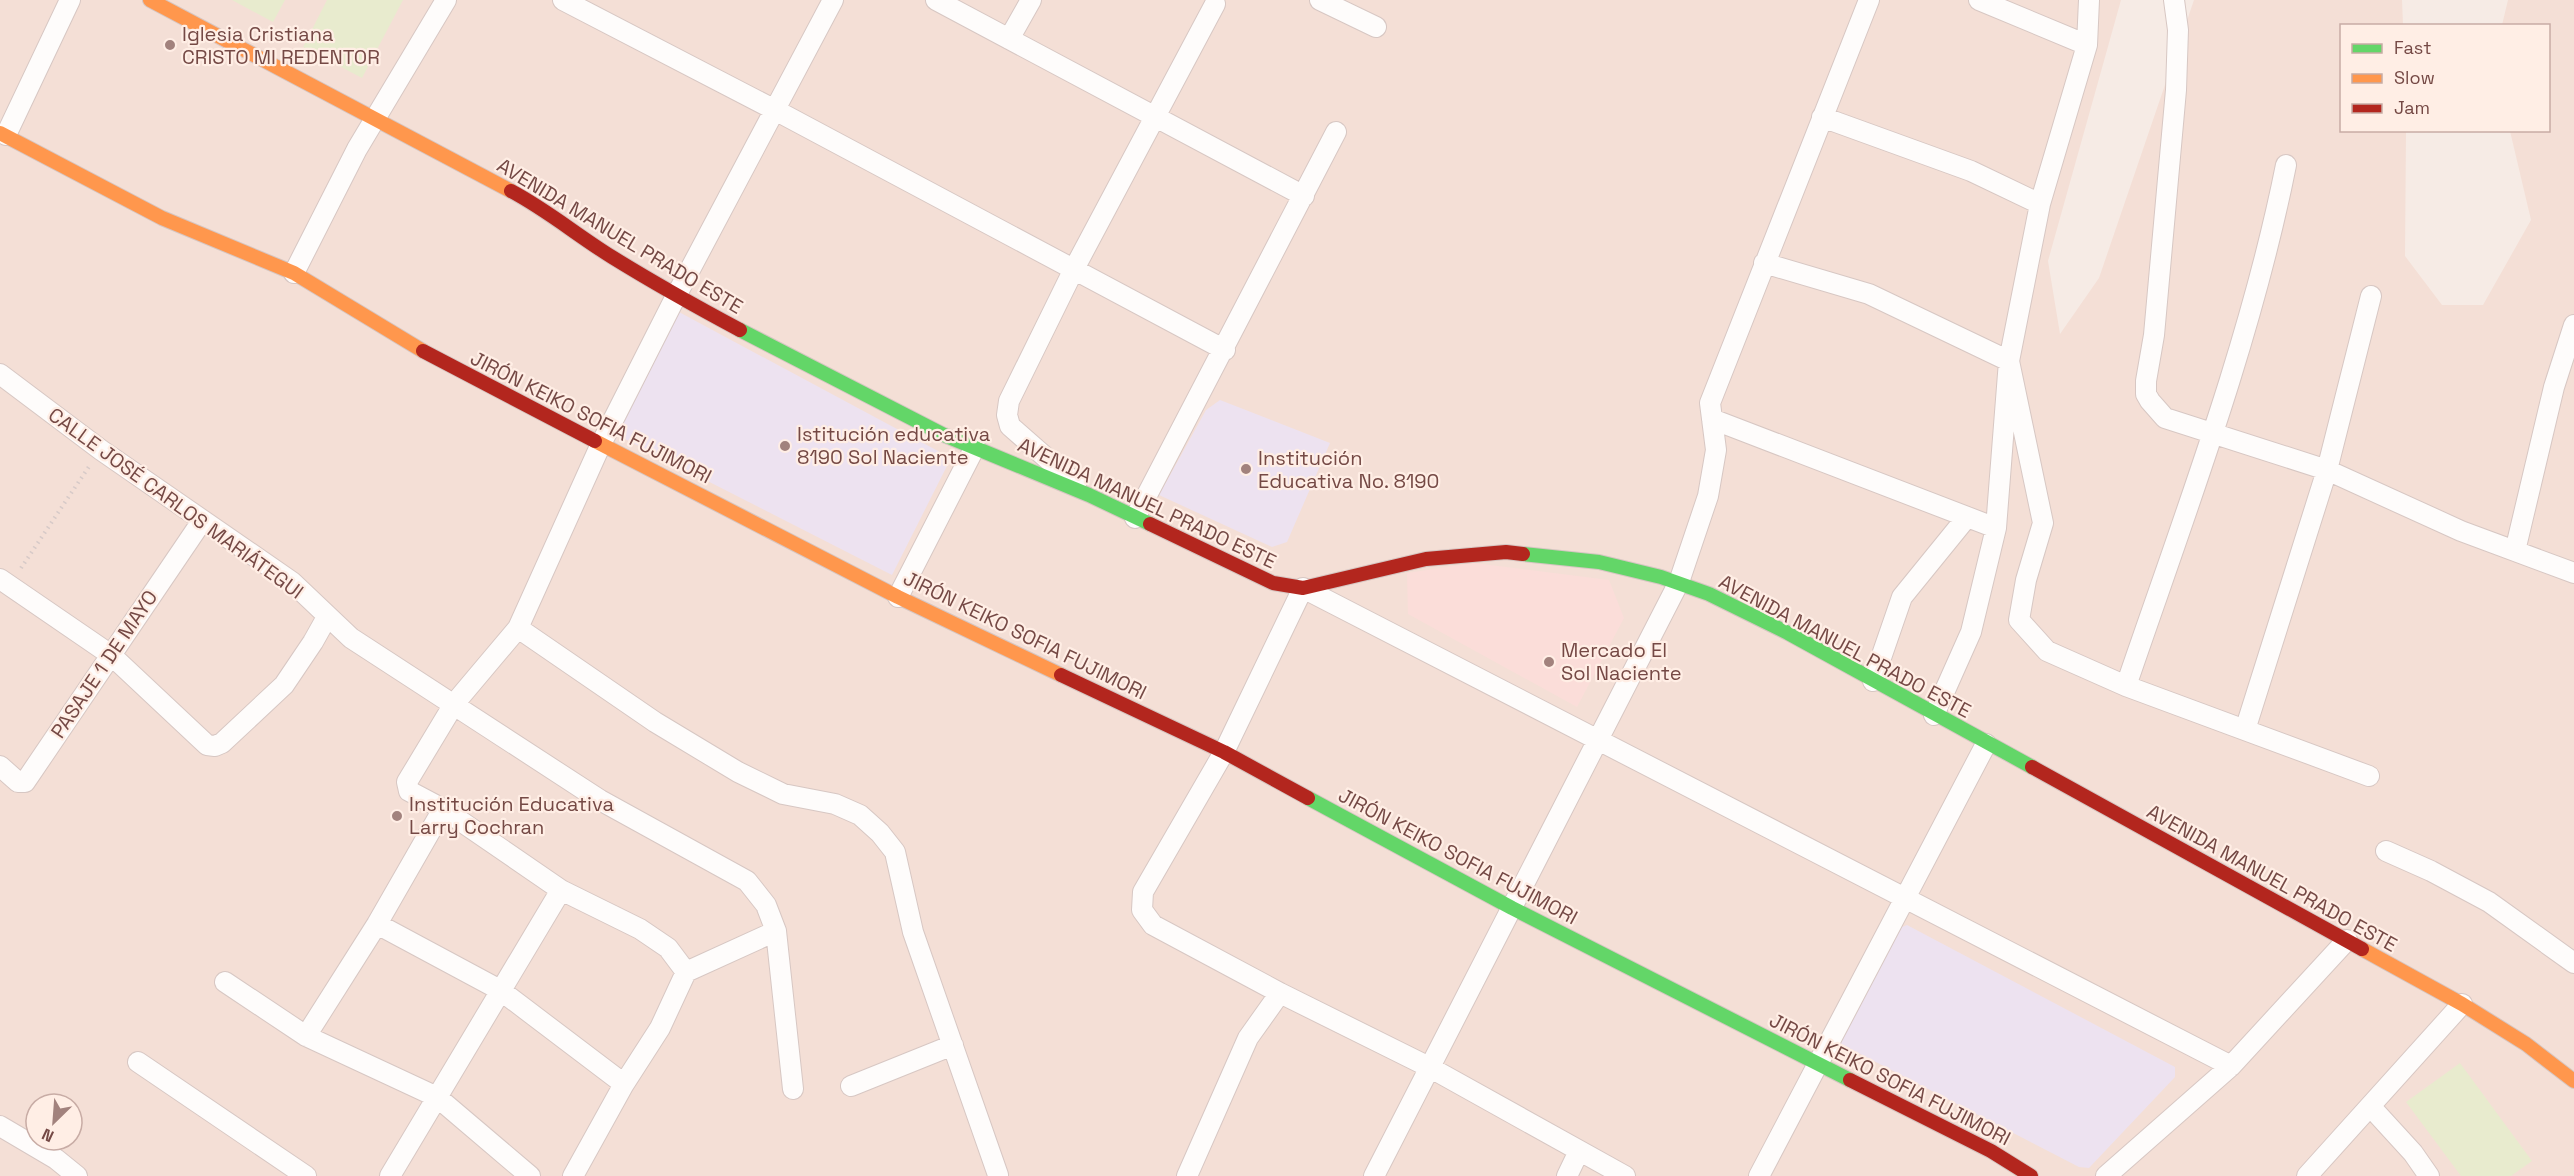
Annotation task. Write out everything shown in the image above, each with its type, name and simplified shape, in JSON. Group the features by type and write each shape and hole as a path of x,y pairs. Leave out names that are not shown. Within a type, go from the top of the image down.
{"street":[{"path":"3,134 70,0"},
{"name":"AVENIDA MANUEL PRADO ESTE","path":"150,0 168,5 533,203 610,256 676,296 933,430 1089,495 1273,583 1303,588 1426,559 1506,552 1599,562 1678,582 1788,633 2462,1004 2526,1044 2574,1081"},
{"path":"294,273 375,118 446,0"},
{"path":"563,0 775,110 1225,350"},
{"path":"686,972 668,948 640,929 561,890 443,809 409,791 406,785 454,704 518,628 602,444 676,296 833,0"},
{"path":"936,0 1304,196"},
{"path":"1009,39 1031,0"},
{"path":"1320,0 1376,27"},
{"path":"1374,1176 1678,582 1708,496 1716,450 1710,403 1869,0"},
{"path":"1979,0 2087,45"},
{"path":"1934,715 1971,632 1996,528 2009,362 2040,204 2087,45 2089,0"},
{"path":"2174,0 2178,30 2176,90 2155,323 2146,393 2150,401 2165,418 2327,470 2461,531 2574,573"},
{"path":"1089,495 1010,426 1007,415 1009,400 1074,269 1215,4"},
{"path":"1822,117 1971,171 2040,204"},
{"path":"1135,518 1225,350 1336,132"},
{"name":"JIRÓN KEIKO SOFIA FUJIMORI","path":"3,134 162,218 294,273 426,353 898,597 1224,752 1512,908 1991,1151 2031,1176"},
{"path":"2126,686 2213,433 2273,229 2286,165"},
{"path":"1764,263 1869,294 2009,362"},
{"path":"2245,730 2327,470 2371,296"},
{"path":"2514,551 2554,387 2574,325"},
{"path":"2009,362 2043,523 2026,580 2019,620 2047,651 2126,686 2369,776"},
{"name":"CALLE JOSÉ CARLOS MARIÁTEGUI","path":"0,374 101,450 292,582 351,638 600,800 747,881 766,905 776,930 793,1089"},
{"path":"1712,419 1996,528"},
{"path":"898,597 975,447"},
{"path":"1873,681 1902,597 1967,517"},
{"name":"PASAJE 1 DE MAYO","path":"0,766 18,782 26,783 202,521"},
{"path":"4,582 111,655 207,745 215,746 222,743 284,685 327,617"},
{"path":"1625,1176 1429,1067 1280,993 1153,925 1142,910 1143,892 1224,752 1303,588 2232,1066"},
{"path":"518,628 655,722 738,772 783,794 835,804 860,815 880,833 895,852 914,932 998,1175"},
{"path":"1759,1176 1986,744"},
{"path":"306,1036 377,924 443,809"},
{"path":"2386,851 2431,871 2489,902 2574,963"},
{"path":"390,1176 561,890"},
{"path":"377,924 500,990 624,1084"},
{"path":"573,1176 624,1084 660,1028 686,972 776,930"},
{"path":"2106,1176 2232,1066 2347,940"},
{"path":"225,982 306,1036 437,1097 531,1176"},
{"path":"1187,1176 1248,1038 1280,993"},
{"path":"2307,1176 2462,1004"},
{"path":"851,1086 953,1045"},
{"path":"138,1062 306,1176"},
{"path":"2370,1106 2413,1153 2429,1176"},
{"path":"0,1126 56,1159 77,1176"},
{"path":"1567,1176 1580,1151"}],"path":[{"path":"4,582 33,552 101,450"}],"shaded area":[{"path":"0,0 2121,0 2048,261 2060,334 2099,278 2194,0 2402,0 2403,24 2340,24 2340,132 2406,132 2405,256 2442,305 2483,305 2531,220 2510,132 2550,132 2550,24 2502,24 2508,0 2574,0 2574,1176 0,1176"},
{"name":"Istitución educativa 8190 Sol Naciente","path":"679,312 951,458 892,575 617,435"},
{"name":"Institución Educativa No. 8190","path":"1220,400 1330,443 1287,542 1272,547 1159,495 1206,410"},
{"name":"Mercado El Sol Naciente","path":"1474,563 1609,580 1624,618 1577,707 1408,614 1407,573"},
{"path":"1907,925 2175,1067 2175,1077 2089,1168 2079,1167 1841,1044 1840,1034 1897,929"}],"green space":[{"path":"232,0 285,0 273,22"},
{"path":"327,0 403,0 362,78 303,47"},
{"path":"2460,1063 2532,1161 2511,1176 2461,1176 2406,1102"}],"traffic: fast":[{"path":"740,330 944,435 1089,495 1150,524"},
{"path":"1523,554 1599,562 1661,577 1709,594 1788,633 2032,767"},
{"path":"1308,798 1512,908 1850,1080"}],"traffic: slow":[{"path":"150,0 511,191"},
{"path":"0,133 162,218 294,273 423,351"},
{"path":"595,441 898,597 1061,675"},
{"path":"2362,949 2462,1004 2526,1044 2574,1081"}],"traffic: jam":[{"path":"511,191 628,267 740,330"},
{"path":"423,351 595,441"},
{"path":"1150,524 1273,583 1303,588 1426,559 1506,552 1523,554"},
{"path":"1061,675 1224,752 1308,798"},
{"path":"2032,767 2362,949"},
{"path":"1850,1080 1991,1151 2031,1176"}],"place":[{"name":"Iglesia Cristiana CRISTO MI REDENTOR","path":"170,45"},
{"name":"Istitución educativa 8190 Sol Naciente","path":"785,446"},
{"name":"Institución Educativa No. 8190","path":"1246,469"},
{"name":"Mercado El Sol Naciente","path":"1549,662"},
{"name":"Institución Educativa Larry Cochran","path":"397,816"}]}
